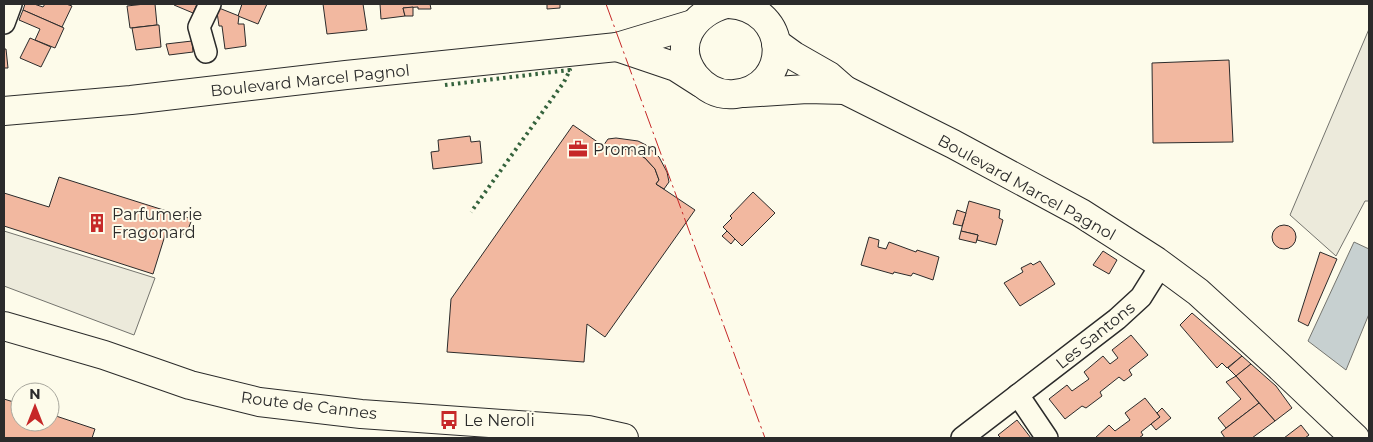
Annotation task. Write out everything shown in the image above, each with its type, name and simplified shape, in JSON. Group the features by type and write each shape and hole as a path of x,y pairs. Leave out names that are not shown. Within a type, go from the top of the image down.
{"street":[{"path":"4,23 11,4"},
{"path":"206,52 199,28 210,4"},
{"path":"742,5 755,10 768,23 776,56 772,69 766,79 754,89 743,93 727,95 714,91 702,84 690,69 686,53 687,37 710,9 742,5"},
{"name":"Boulevard Marcel Pagnol","path":"4,110 150,98 346,75 617,47 710,9"},
{"name":"Boulevard Marcel Pagnol","path":"768,23 794,56 829,76 845,90 953,144 1081,213 1161,265 1198,292 1355,438"},
{"name":"Boulevard Marcel Pagnol","path":"617,47 676,67 702,84"},
{"name":"Boulevard Marcel Pagnol","path":"743,93 816,89 845,90"},
{"name":"Les Santons","path":"962,438 1117,319 1141,297 1161,265"},
{"name":"Route de Cannes","path":"4,326 104,354 190,385 259,402 361,414 588,430 624,438"},
{"path":"1018,396 1047,438"}],"shaded area":[{"path":"1369,29 1369,201 1365,201 1336,256 1290,215"},
{"path":"4,231 155,278 134,335 4,286"},
{"path":"1354,242 1369,249 1369,314 1346,370 1308,341"}],"building":[{"path":"25,4 43,7 45,4 66,4 72,6 62,27 23,10"},
{"path":"155,4 157,25 130,28 127,6"},
{"path":"175,4 197,4 193,13"},
{"path":"242,4 267,4 258,24 238,16"},
{"path":"323,4 363,4 367,30 327,34"},
{"path":"380,4 430,4 431,9 418,9 418,7 403,8 405,16 381,19"},
{"path":"547,4 560,4 560,8 547,9"},
{"path":"413,7 413,16 405,16 403,8"},
{"path":"219,8 239,16 238,24 244,24 246,46 225,49 222,26 219,26 217,12"},
{"path":"23,10 64,28 55,48 35,40 40,29 19,20"},
{"path":"159,25 161,47 136,50 132,28"},
{"path":"30,38 51,47 41,67 20,58"},
{"path":"192,41 193,52 169,55 166,44"},
{"path":"4,49 6,49 8,68 4,68"},
{"path":"1229,60 1233,142 1153,143 1152,63"},
{"path":"573,125 612,152 614,149 631,150 645,158 655,169 659,180 656,184 695,210 605,337 587,324 584,362 447,352 451,299"},
{"path":"470,136 471,142 480,141 482,163 433,169 431,152 439,151 438,140"},
{"path":"616,138 638,141 646,145 659,157 667,172 669,182 664,189 656,184 659,180 655,169 645,158 631,150 614,149 612,152 603,146 608,139"},
{"name":"Parfumerie Fragonard","path":"59,177 192,219 186,235 167,229 153,274 4,226 4,193 49,207"},
{"path":"753,192 775,213 742,246 723,227 732,218 730,216"},
{"path":"969,201 1000,210 999,218 1003,220 996,245 977,240 978,235 961,231"},
{"path":"957,210 966,213 962,226 953,224"},
{"path":"1279,225 1289,225 1296,232 1296,242 1289,249 1279,249 1272,242 1272,232"},
{"path":"727,231 735,239 731,244 722,236"},
{"path":"961,231 978,235 976,243 959,239"},
{"path":"869,237 879,240 878,247 886,249 889,242 916,252 917,250 939,257 933,280 913,273 911,276 894,272 893,274 861,265"},
{"path":"1103,251 1117,260 1109,274 1093,265"},
{"path":"1320,252 1337,259 1308,326 1298,321"},
{"path":"1040,261 1055,284 1020,306 1004,283 1023,272 1021,268"},
{"path":"1192,313 1242,356 1227,368 1222,363 1217,368 1180,325"},
{"path":"1131,335 1148,355 1129,370 1132,375 1124,381 1119,377 1100,392 1102,396 1086,408 1082,406 1065,419 1049,399 1067,385 1072,391 1089,379 1084,372 1103,356 1110,364 1118,358 1112,350"},
{"path":"1242,356 1251,364 1236,376 1228,368"},
{"path":"1251,364 1276,386 1292,408 1275,421 1236,376"},
{"path":"1236,376 1259,403 1226,428 1218,418 1241,399 1226,382"},
{"path":"1145,398 1160,417 1141,432 1143,435 1139,438 1095,438 1109,425 1115,431 1130,420 1125,413"},
{"path":"4,399 10,401 10,432 60,432 60,417 95,429 92,438 4,438"},
{"path":"1259,403 1275,421 1252,438 1225,438 1221,432"},
{"path":"1162,408 1171,418 1156,430 1151,424 1160,417 1157,413"},
{"path":"1017,420 1031,438 1001,438 998,435"},
{"path":"1301,425 1309,435 1305,438 1284,438"}],"hedge":[{"path":"445,85 570,70 564,82 471,212"}],"power":[{"path":"606,4 765,438"}],"place":[{"name":"Proman","path":"578,149"},
{"name":"Parfumerie Fragonard","path":"97,223"},
{"name":"Le Neroli","path":"449,420"}]}
